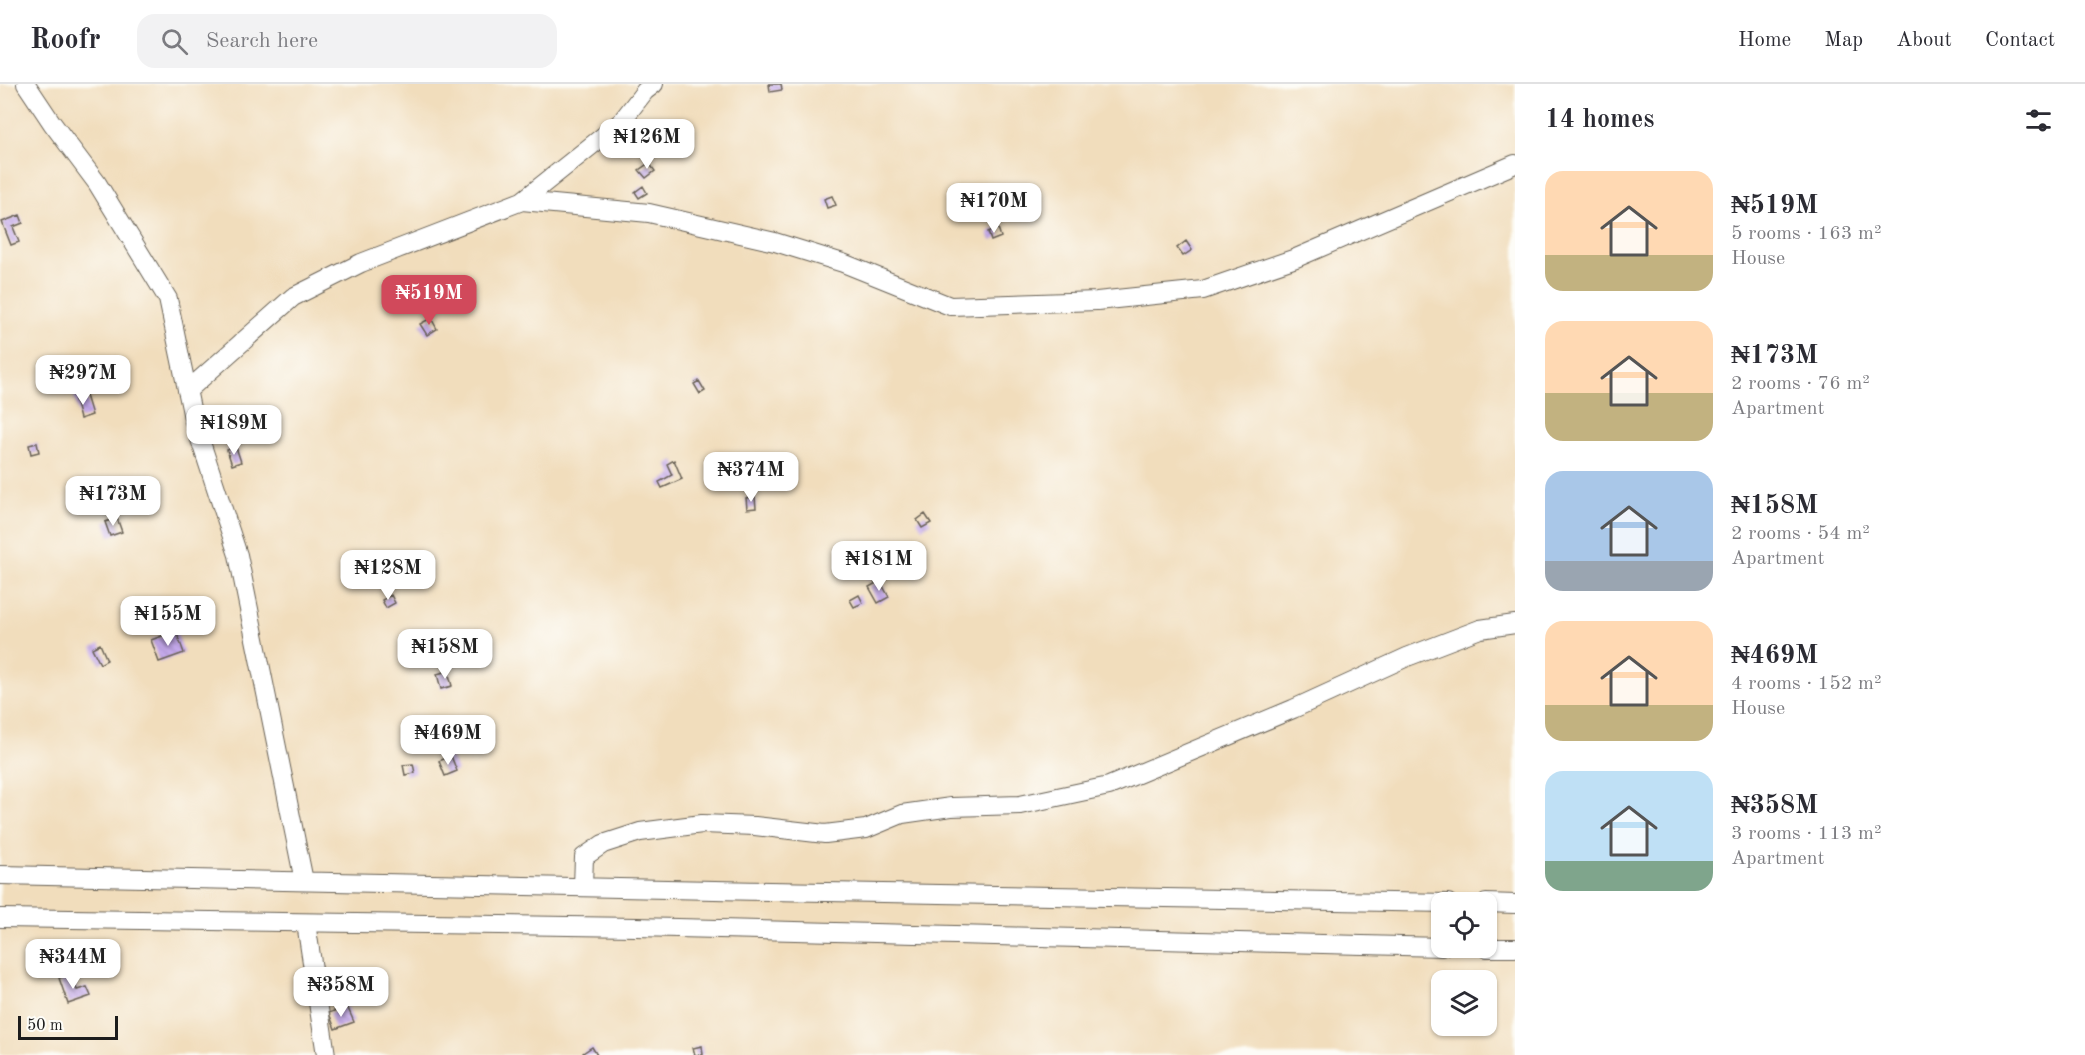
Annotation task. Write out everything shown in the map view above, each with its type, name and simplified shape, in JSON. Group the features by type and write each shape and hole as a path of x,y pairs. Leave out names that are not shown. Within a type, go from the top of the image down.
{"street":[{"path":"26,84 97,183 168,299 193,418 238,555 266,704 304,881"},
{"path":"187,391 293,297 362,263 522,201 621,122 645,91 654,84"},
{"path":"522,201 649,213 775,242 843,263 950,306 1086,302 1203,290 1296,258 1515,164"},
{"path":"584,886 584,857 603,844 640,832 702,824 755,826 825,834 866,830 902,814 951,807 1020,805 1109,786 1293,709 1418,653 1480,629 1515,624"},
{"path":"0,875 584,886 1092,899 1431,903"},
{"path":"1497,903 1515,904"},
{"path":"0,918 636,927 1431,947"},
{"path":"306,923 326,1055"},
{"path":"1497,948 1515,948"}],"building":[{"path":"769,84 781,84 782,90 770,92"},
{"path":"649,163 655,171 646,178 639,170"},
{"path":"643,186 647,193 639,198 635,192"},
{"path":"832,196 836,205 827,208 824,199"},
{"path":"20,215 23,223 13,227 19,242 11,245 2,222"},
{"path":"998,228 1001,237 991,241 988,232"},
{"path":"1186,241 1192,250 1183,256 1177,248"},
{"path":"431,318 437,329 427,335 420,324"},
{"path":"699,381 705,391 700,394 694,384"},
{"path":"85,392 92,415 80,419 74,396"},
{"path":"37,443 39,452 31,454 29,445"},
{"path":"236,447 241,462 232,465 227,450"},
{"path":"674,460 682,479 662,488 659,482 672,475 667,464"},
{"path":"755,497 756,508 747,509 746,498"},
{"path":"925,514 931,523 922,528 917,520"},
{"path":"117,518 122,532 110,536 105,522"},
{"path":"892,547 895,554 889,557 885,550"},
{"path":"871,560 878,574 867,580 859,567"},
{"path":"880,581 889,597 878,603 869,587"},
{"path":"391,595 395,603 386,608 382,600"},
{"path":"859,595 863,603 854,607 850,600"},
{"path":"176,631 184,653 159,662 151,640"},
{"path":"100,644 107,660 100,664 92,648"},
{"path":"448,671 452,686 441,689 437,674"},
{"path":"451,756 457,771 445,776 439,761"},
{"path":"413,764 415,773 405,775 403,765"},
{"path":"71,974 77,990 87,987 91,996 68,1004 59,978"},
{"path":"347,1006 354,1022 335,1029 329,1013"},
{"path":"702,1046 703,1055 695,1055 693,1048"},
{"path":"592,1047 597,1055 584,1055 583,1053"}]}
